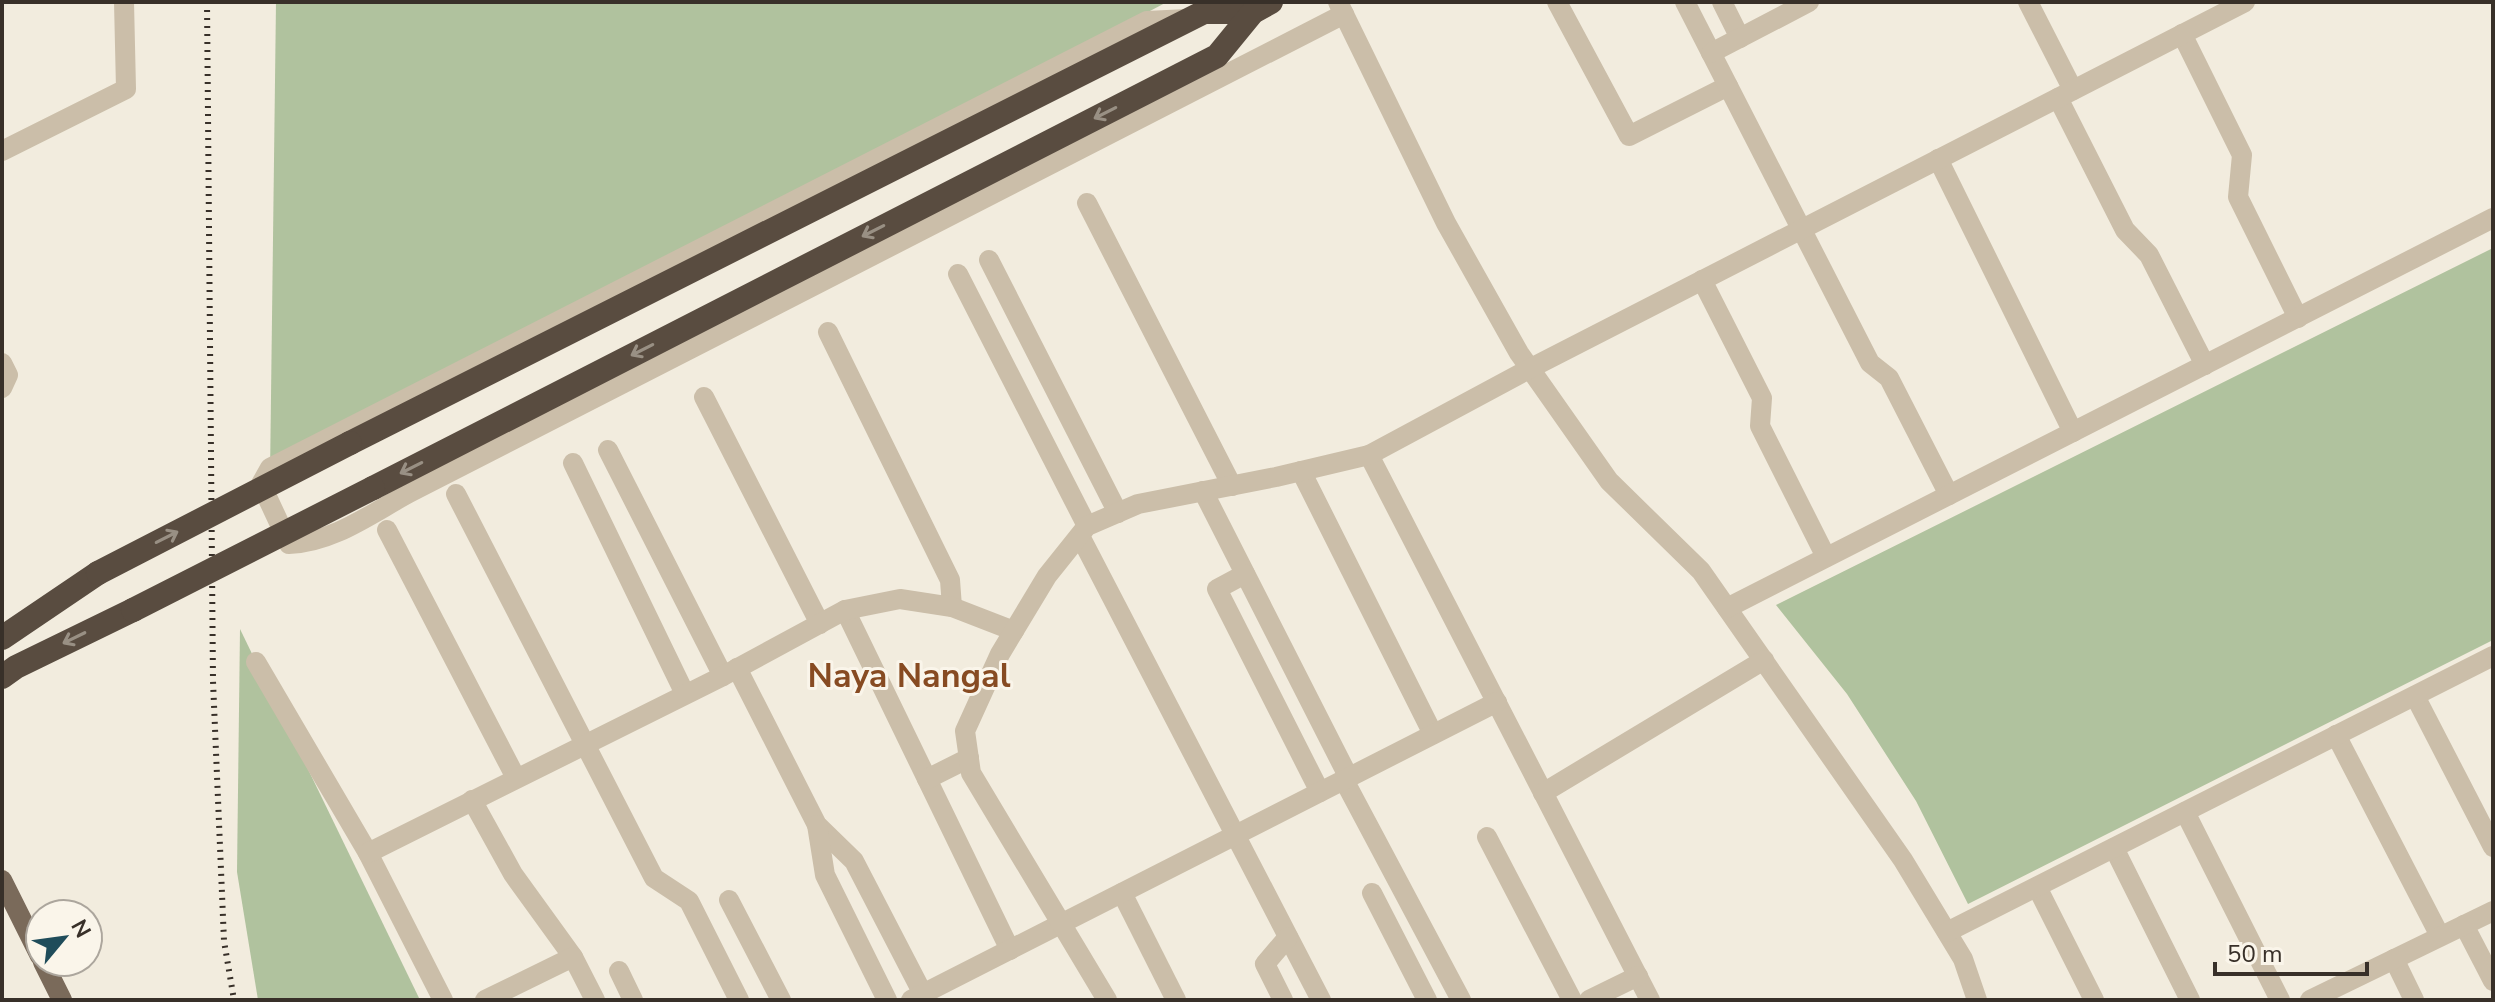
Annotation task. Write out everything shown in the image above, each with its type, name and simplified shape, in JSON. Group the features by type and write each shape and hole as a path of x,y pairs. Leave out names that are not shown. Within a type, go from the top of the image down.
{"highway":[{"path":"2,638 98,573 1191,18 1204,12 1262,7"},
{"path":"2,677 16,667 1217,56 1262,7"}],"main road":[{"path":"2,880 24,924"},
{"path":"51,978 62,1000"}],"street":[{"path":"2,151 126,89 124,2"},
{"path":"1557,2 1629,136 1728,86"},
{"path":"1685,2 1870,363 1889,378 1949,495"},
{"path":"1722,2 1740,38"},
{"path":"1711,53 1809,2"},
{"path":"2028,2 2125,230 2149,255 2205,365"},
{"path":"1107,1000 971,773 965,731 1000,654 1047,576 1083,531 1138,504 1369,455 1529,369 2245,2"},
{"path":"1191,18 1147,21 270,468 261,484 289,544 307,543 332,534 1189,93 1341,8 1446,223 1529,369 1609,481 1701,571 1903,860 1963,959 1975,999"},
{"path":"2182,34 2242,155 2238,197 2298,318"},
{"path":"1189,93 1210,59"},
{"path":"1938,159 2073,432"},
{"path":"1087,203 1232,486"},
{"path":"1727,608 2493,218"},
{"path":"989,260 1118,513"},
{"path":"958,274 1083,531 1321,1000"},
{"path":"1702,280 1762,398 1760,426 1826,557"},
{"path":"828,332 950,580 952,607"},
{"path":"2,363 8,375 2,388"},
{"path":"704,397 820,624"},
{"path":"608,450 817,825 854,861 916,998 1497,702"},
{"path":"1369,455 1650,1000"},
{"path":"573,463 685,694"},
{"path":"1301,471 1433,734"},
{"path":"1203,491 1346,779 1461,1000"},
{"path":"456,494 654,878 689,901 739,1000"},
{"path":"387,530 516,778"},
{"path":"1245,574 1217,589 1320,792"},
{"path":"368,853 730,672 845,610 900,599 952,607 1014,631"},
{"path":"845,610 1010,950"},
{"path":"1543,793 1764,660"},
{"path":"1947,932 2491,660"},
{"path":"256,662 368,853 443,1000"},
{"path":"2415,696 2493,847"},
{"path":"2336,735 2440,936"},
{"path":"927,779 969,758"},
{"path":"472,800 513,874 573,957 595,1000"},
{"path":"2185,812 2280,1000"},
{"path":"817,825 825,875 887,1000"},
{"path":"1487,837 1572,1000"},
{"path":"2114,848 2190,1000"},
{"path":"2037,887 2094,1000"},
{"path":"1122,893 1176,1000"},
{"path":"1372,893 1427,1000"},
{"path":"729,900 781,1000"},
{"path":"2310,1000 2493,911"},
{"path":"2464,925 2493,981"},
{"path":"1283,1000 1265,964 1288,937"},
{"path":"485,1000 573,957"},
{"path":"2394,959 2414,1000"},
{"path":"619,971 633,1000"},
{"path":"1589,1000 1638,976"}],"green space":[{"path":"276,2 1167,2 270,476"},
{"path":"2493,248 2493,640 1968,904 1916,801 1847,694 1776,605"},
{"path":"240,629 420,1000 258,1000 237,872"}],"railway":[{"path":"207,2 213,681 224,941 234,1000"}],"district":[{"name":"Naya Nangal","path":"909,675"}]}
